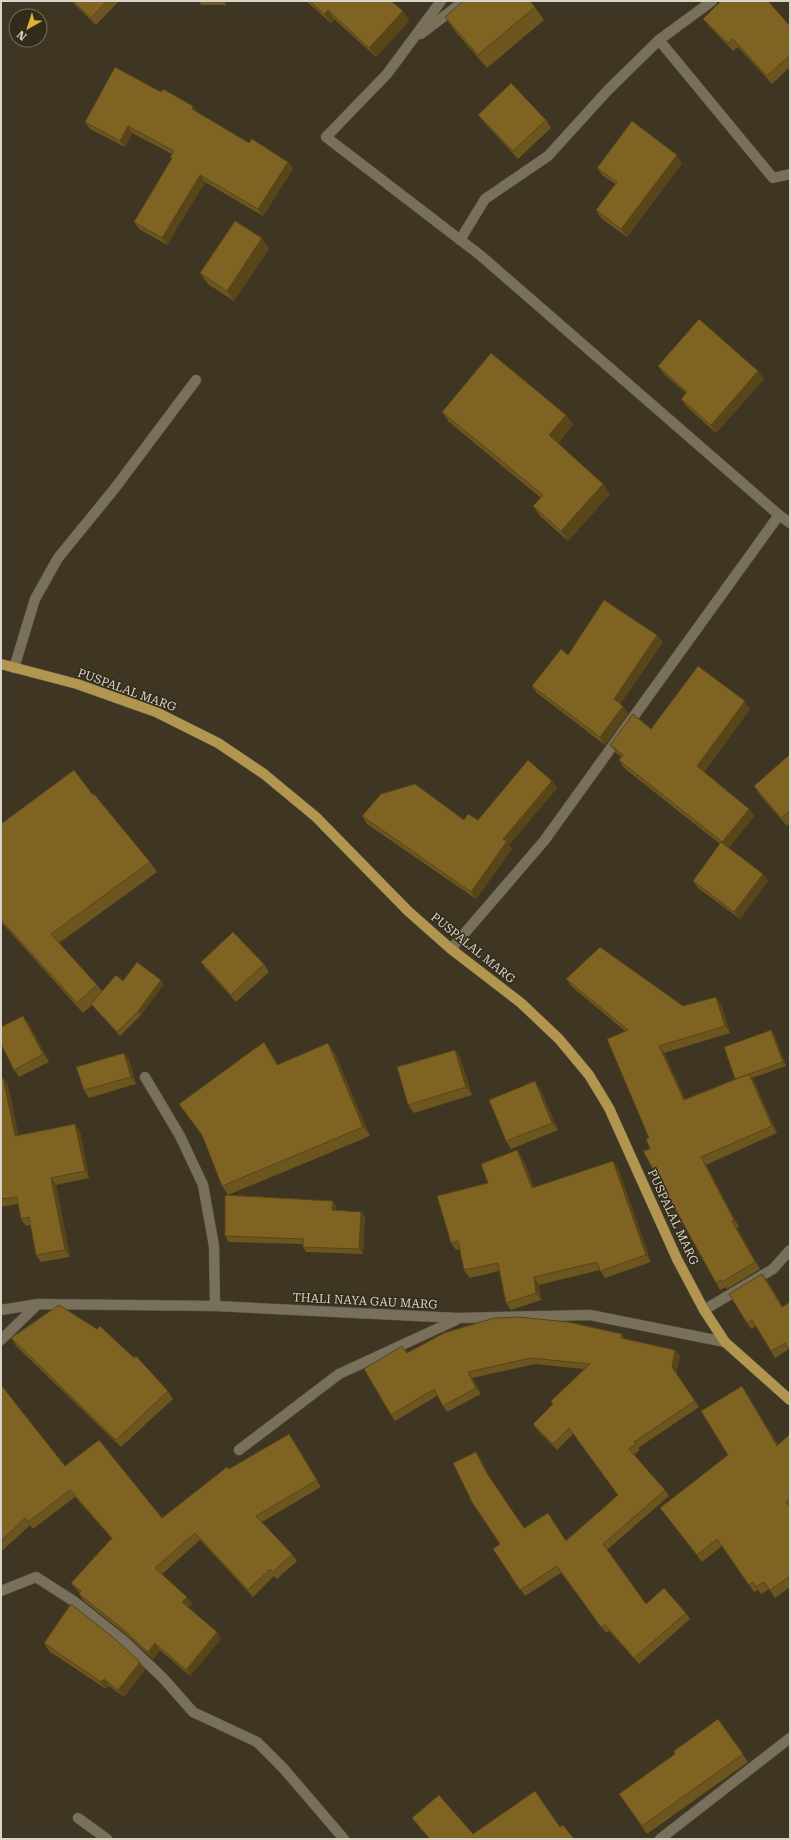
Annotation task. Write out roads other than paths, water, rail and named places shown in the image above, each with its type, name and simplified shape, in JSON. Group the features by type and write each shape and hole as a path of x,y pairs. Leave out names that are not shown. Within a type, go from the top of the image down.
{"main road":[{"name":"PUSPALAL MARG","path":"1,664 78,684 156,712 218,743 264,774 316,817 408,911 451,949 521,1003 559,1039 589,1075 609,1108 677,1259 704,1310 725,1342 790,1400"}],"street":[{"path":"441,1 387,74 326,138 480,255 790,523"},
{"path":"410,42 464,1"},
{"path":"460,240 485,199 548,156 608,90 659,40 712,1"},
{"path":"659,40 773,178 790,174"},
{"path":"14,668 35,599 58,558 115,488 196,380"},
{"path":"451,949 544,841 779,515"},
{"path":"145,1077 180,1136 203,1185 214,1246 215,1306"},
{"path":"704,1310 773,1269 790,1250"},
{"path":"1,1340 38,1304"},
{"name":"THALI NAYA GAU MARG","path":"1,1310 38,1304 215,1306 458,1318 590,1315 725,1342"},
{"path":"239,1450 338,1374 458,1318"},
{"path":"1,1591 36,1577 75,1602 124,1641 163,1678 193,1712 256,1742 284,1769 344,1839"},
{"path":"660,1839 790,1738"},
{"path":"78,1818 107,1839"}]}
